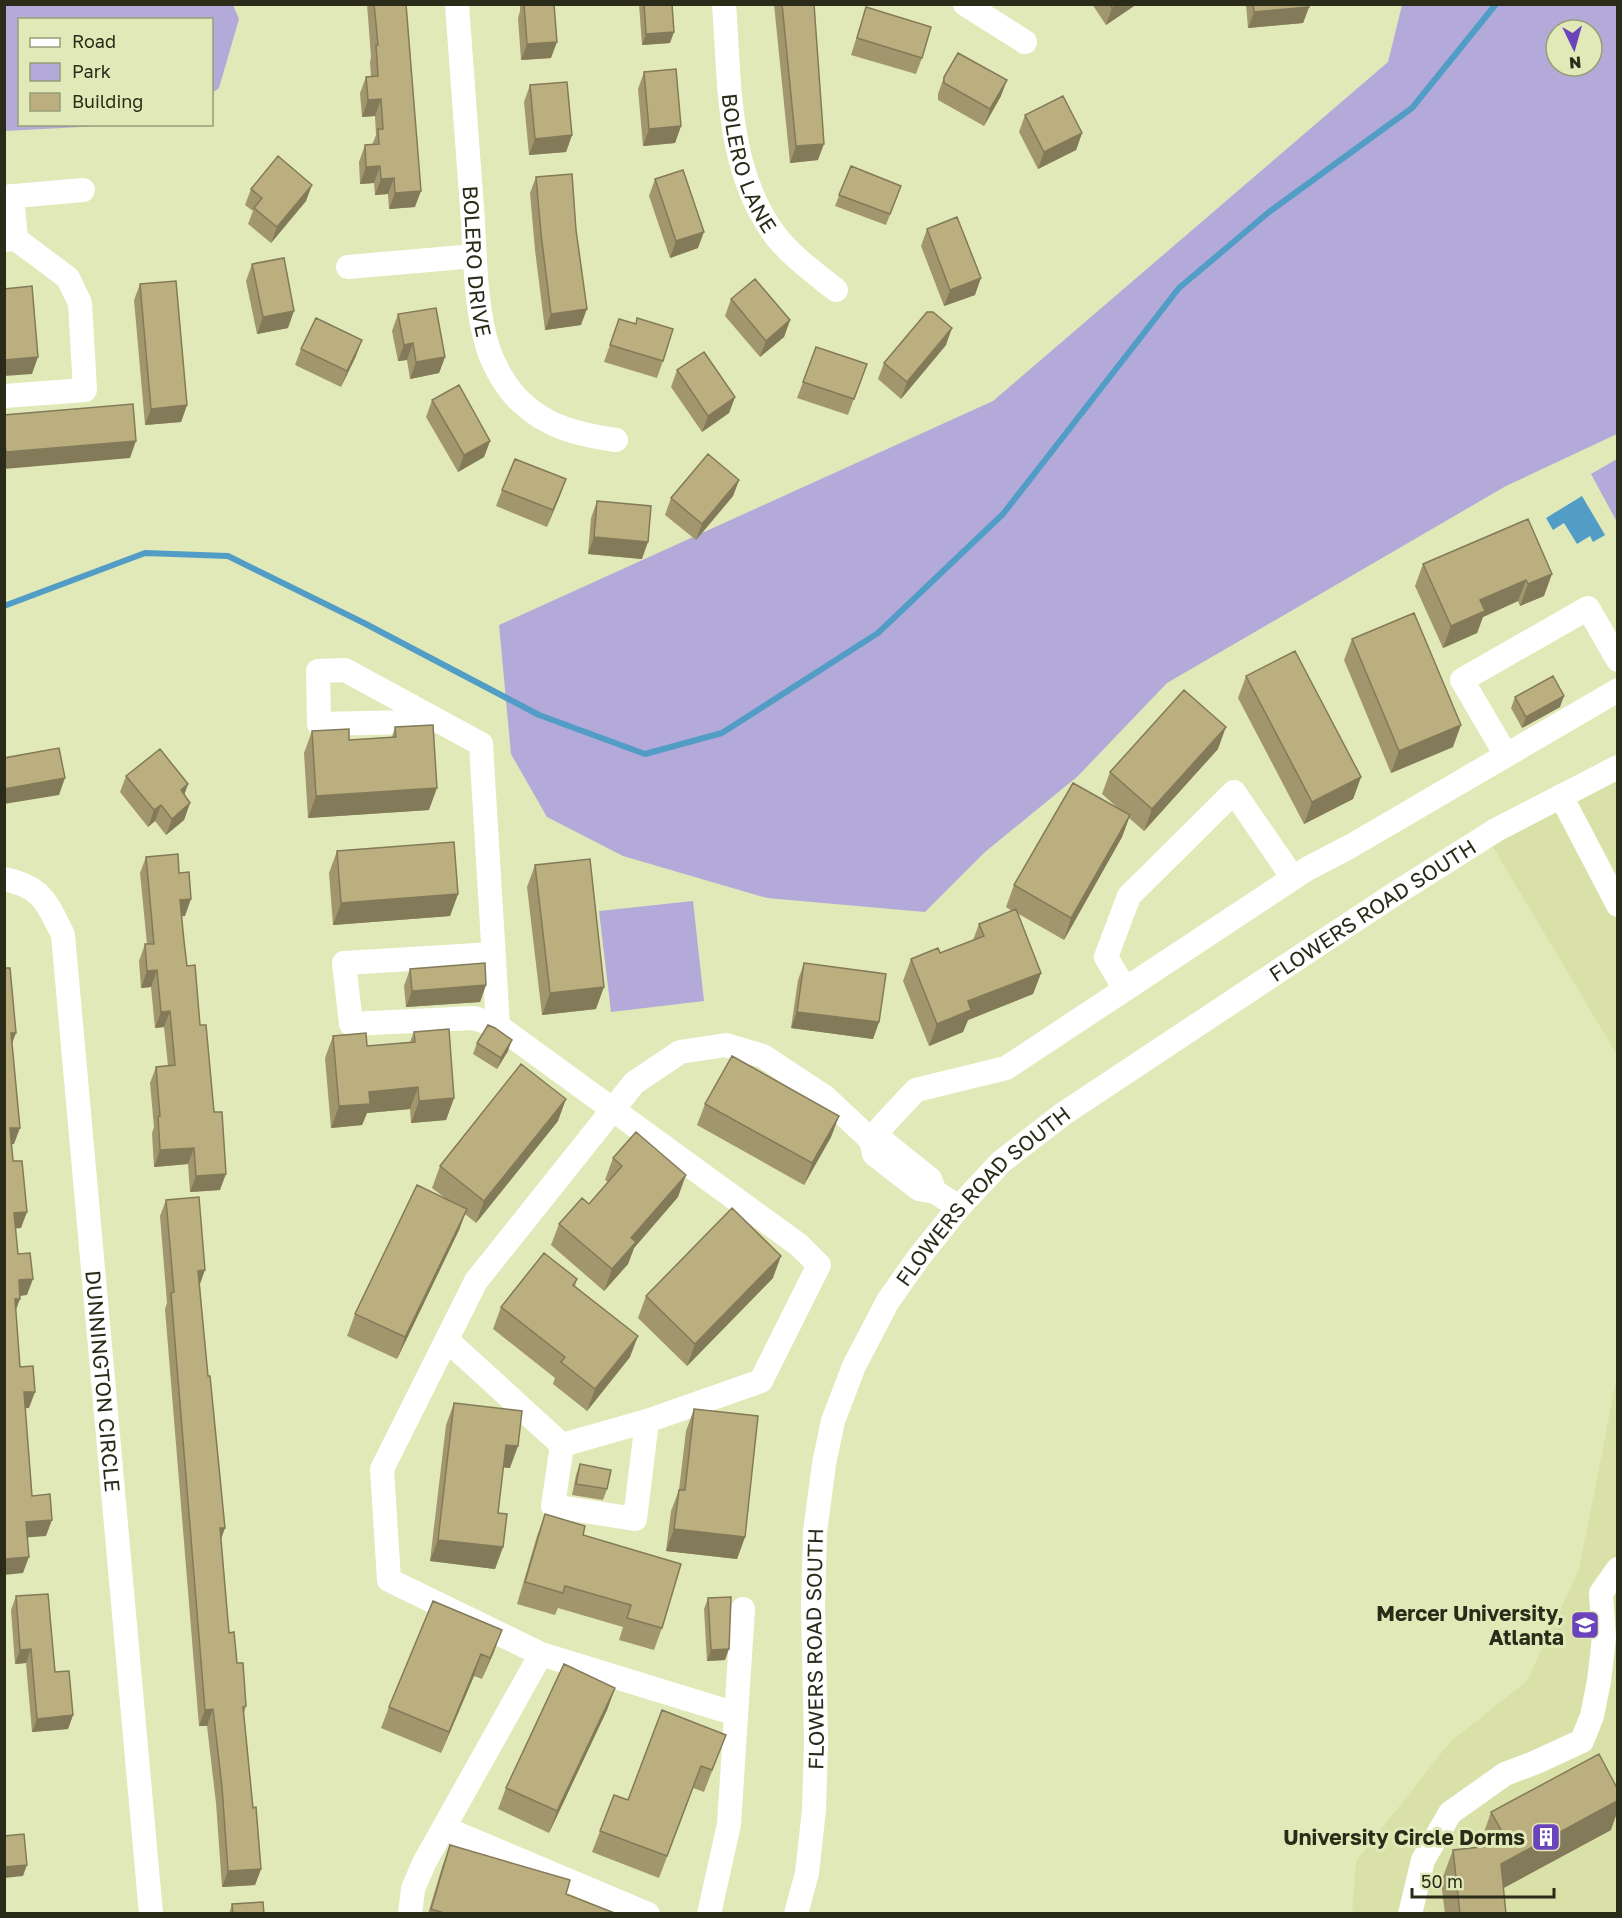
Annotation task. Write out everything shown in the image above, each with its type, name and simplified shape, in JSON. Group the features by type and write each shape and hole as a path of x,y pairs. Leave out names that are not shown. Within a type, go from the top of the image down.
{"street":[{"name":"BOLERO DRIVE","path":"457,4 475,256 482,322 488,350 514,394 539,417 565,430 616,440"},
{"name":"BOLERO LANE","path":"724,4 732,117 739,159 752,193 766,223 776,237 798,259 836,290"},
{"path":"965,4 1025,42"},
{"path":"4,396 85,390 81,303 68,278 10,239 8,196 83,190"},
{"path":"348,267 475,256"},
{"path":"1506,755 1462,680 1588,608 1617,660"},
{"path":"878,1131 916,1090 1006,1068 1293,879 1617,690"},
{"path":"410,705 481,744 498,1026"},
{"name":"FLOWERS ROAD SOUTH","path":"796,1914 807,1873 814,1810 815,1532 824,1464 833,1421 854,1366 888,1301 919,1257 1001,1162 1063,1114 1390,897 1496,830 1617,767"},
{"path":"1125,989 1106,957 1129,896 1234,792 1293,879"},
{"path":"1561,796 1617,905"},
{"name":"DUNNINGTON CIRCLE","path":"4,879 21,882 44,897 63,935 152,1914"},
{"path":"493,954 344,963 351,1024 474,1018 498,1026 799,1245 819,1265 761,1381 647,1421 562,1445"},
{"path":"736,1714 541,1654 389,1580 382,1469 476,1281 634,1083 680,1052 726,1045 764,1056 932,1164 932,1186 959,1208"},
{"path":"447,1340 562,1445"},
{"path":"562,1445 553,1506 635,1519 647,1421"},
{"path":"1410,1914 1423,1860 1450,1813 1505,1774 1582,1741 1592,1716 1599,1682 1604,1638 1601,1593 1617,1569"},
{"path":"709,1914 729,1824 744,1609"},
{"path":"410,1914 413,1888 424,1863 541,1654"},
{"path":"444,1828 648,1914"}],"shaded area":[{"path":"1617,769 1617,1055 1490,842"},
{"name":"Mercer University, Atlanta","path":"1617,1376 1617,1913 1352,1914 1356,1861 1450,1742 1527,1681 1579,1569"}],"green space":[{"path":"5,4 233,5 239,19 219,88 213,92 213,18 18,18 18,126 99,126 5,131"},
{"path":"1402,5 1617,5 1617,434 1506,486 1167,683 1078,776 985,852 925,912 767,898 623,856 547,817 511,754 499,625 993,401 1388,62"},
{"path":"1617,459 1617,522 1591,474"},
{"path":"693,901 704,1001 611,1012 599,911"}],"water":[{"path":"1582,496 1605,535 1593,542 1590,536 1577,544 1564,523 1553,530 1546,518"}],"building":[{"path":"374,4 406,4 421,191 395,193 394,178 381,179 380,166 366,167 365,145 379,144 378,129 383,129 381,99 368,100 366,77 378,76"},
{"path":"524,4 554,4 557,42 527,44"},
{"path":"644,4 672,4 674,32 646,34"},
{"path":"782,4 814,4 824,144 796,146"},
{"path":"1253,4 1308,4 1309,7 1254,12"},
{"path":"866,7 931,27 922,58 857,38"},
{"path":"958,53 1007,80 990,109 944,83 944,77"},
{"path":"676,69 681,126 649,129 644,72"},
{"path":"567,82 572,135 535,139 530,85"},
{"path":"1063,96 1082,133 1044,152 1025,115"},
{"path":"278,156 312,185 277,227 254,208 262,198 251,189"},
{"path":"851,166 901,186 890,214 839,195"},
{"path":"683,170 704,232 676,241 655,179"},
{"path":"572,174 576,230 587,309 551,314 536,177"},
{"path":"957,217 981,278 950,290 927,229"},
{"path":"284,258 294,311 263,317 252,264"},
{"path":"755,279 790,320 766,341 731,299"},
{"path":"176,281 187,405 151,409 140,284"},
{"path":"32,286 38,357 4,360 4,289"},
{"path":"436,308 445,357 416,362 413,343 404,345 398,314"},
{"path":"927,312 933,312 952,328 907,382 884,363"},
{"path":"316,318 362,340 347,371 301,349"},
{"path":"637,318 673,329 663,361 610,345 619,319 636,324"},
{"path":"816,347 867,364 854,399 803,382"},
{"path":"704,352 735,397 708,416 677,370"},
{"path":"459,385 490,441 464,455 432,400"},
{"path":"133,404 136,441 6,452 4,415"},
{"path":"708,454 739,480 702,524 671,498"},
{"path":"515,459 566,479 553,510 502,490"},
{"path":"597,501 651,506 648,542 594,537"},
{"path":"1528,519 1552,574 1528,584 1526,580 1480,600 1485,611 1451,626 1423,564"},
{"path":"1414,613 1461,725 1399,751 1352,639"},
{"path":"1295,651 1361,777 1312,802 1246,676"},
{"path":"1553,676 1564,696 1526,717 1515,697"},
{"path":"1184,690 1226,727 1152,809 1110,772"},
{"path":"433,725 437,788 316,796 312,731 349,729 349,740 396,737 395,727"},
{"path":"59,748 65,778 4,789 4,758"},
{"path":"160,749 188,784 181,790 190,803 172,819 161,805 154,810 126,776"},
{"path":"1073,783 1130,815 1071,918 1014,885"},
{"path":"454,842 458,894 341,903 337,851"},
{"path":"178,854 179,873 189,872 191,899 180,900 187,966 195,965 200,1025 206,1025 214,1112 222,1112 226,1174 196,1176 194,1148 160,1150 156,1067 175,1065 170,1011 161,1012 157,970 147,971 145,944 154,944 146,857"},
{"path":"590,859 604,987 550,993 535,865"},
{"path":"1016,909 1041,973 968,1001 971,1010 937,1024 911,959 938,948 940,953 984,936 979,924"},
{"path":"485,963 486,985 412,991 410,969"},
{"path":"804,963 886,974 879,1022 797,1012"},
{"path":"4,968 10,968 16,1033 11,1033 20,1128 10,1128 13,1161 22,1161 27,1212 14,1213 18,1254 30,1253 33,1279 19,1280 20,1299 15,1299 20,1367 33,1366 35,1392 24,1392 32,1496 50,1494 52,1520 26,1522 29,1557 4,1559"},
{"path":"488,1025 512,1040 501,1058 477,1043"},
{"path":"449,1029 454,1098 419,1101 418,1087 369,1092 370,1104 339,1106 333,1036 366,1033 367,1046 415,1042 414,1032"},
{"path":"732,1056 839,1116 812,1163 705,1104"},
{"path":"521,1064 566,1099 484,1201 440,1166"},
{"path":"636,1132 686,1175 631,1238 636,1242 612,1269 559,1224 582,1198 589,1204 622,1166 613,1158"},
{"path":"417,1185 467,1209 405,1337 355,1314"},
{"path":"199,1197 205,1270 198,1271 225,1528 220,1528 229,1633 234,1632 237,1663 243,1663 246,1706 243,1707 253,1808 256,1807 261,1869 228,1871 213,1709 205,1710 171,1293 174,1292 166,1200"},
{"path":"732,1208 781,1256 695,1344 646,1296"},
{"path":"544,1253 577,1279 573,1285 638,1336 595,1389 561,1362 565,1357 501,1307"},
{"path":"454,1403 522,1411 518,1446 506,1445 498,1513 507,1514 503,1547 438,1540"},
{"path":"694,1409 758,1416 745,1537 674,1529 679,1490 685,1490"},
{"path":"580,1464 611,1470 607,1489 576,1484"},
{"path":"545,1514 585,1526 583,1535 681,1564 662,1628 627,1618 631,1605 565,1586 563,1593 525,1582"},
{"path":"48,1594 55,1672 69,1671 73,1715 37,1719 31,1649 20,1650 16,1596"},
{"path":"731,1597 729,1649 711,1650 708,1598"},
{"path":"433,1601 502,1630 490,1658 481,1654 449,1732 389,1707"},
{"path":"564,1664 615,1688 557,1811 506,1788"},
{"path":"662,1710 726,1735 712,1770 701,1766 667,1856 600,1831 614,1795 628,1800"},
{"path":"1599,1754 1617,1788 1617,1801 1501,1864 1506,1914 1460,1914 1453,1850 1509,1844 1491,1812"},
{"path":"24,1834 27,1865 4,1867 4,1836"},
{"path":"450,1845 570,1880 566,1894 617,1914 447,1914 431,1909"},
{"path":"263,1902 264,1914 233,1914 232,1904"}],"waterway":[{"path":"4,606 145,553 228,556 364,623 539,715 645,754 722,733 878,633 1003,514 1179,288 1269,212 1412,108 1496,4"}],"place":[{"name":"Mercer University, Atlanta","path":"1585,1625"},
{"name":"University Circle Dorms","path":"1546,1837"}]}
